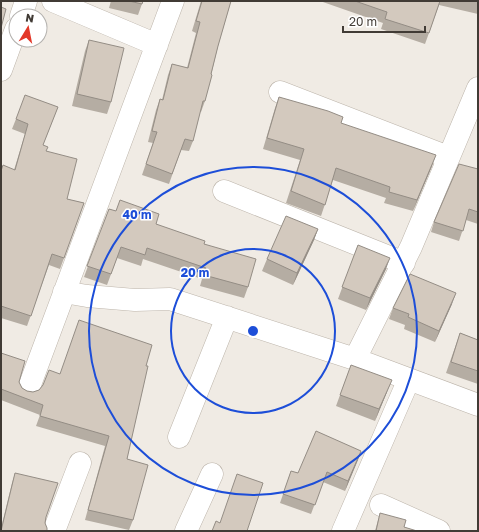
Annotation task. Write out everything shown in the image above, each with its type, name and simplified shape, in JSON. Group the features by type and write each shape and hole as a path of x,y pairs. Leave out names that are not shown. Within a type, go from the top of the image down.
{"street":[{"path":"53,1 157,45"},
{"path":"28,390 173,1"},
{"path":"1,70 9,48"},
{"path":"355,359 404,263 478,88"},
{"path":"280,92 448,157"},
{"path":"224,191 404,263"},
{"path":"64,292 87,296 135,300 170,299 355,359 478,405"},
{"path":"179,437 227,317"},
{"path":"343,531 409,379"},
{"path":"54,531 80,463"},
{"path":"186,531 212,474"},
{"path":"381,505 438,531"}],"building":[{"path":"129,1 143,1 142,4"},
{"path":"202,1 231,1 193,141 185,139 172,174 146,164 157,132 152,131 160,99 163,100 172,64 188,68 200,22 196,21"},
{"path":"355,1 440,1 429,33 385,19 387,12"},
{"path":"1,7 6,9 1,28"},
{"path":"89,40 124,48 111,102 77,94"},
{"path":"25,95 58,107 43,145 48,147 46,151 77,159 67,199 84,203 64,258 52,254 31,316 1,306 1,171 3,165 15,170 28,124 16,119"},
{"path":"279,97 328,111 343,117 341,123 436,155 417,200 389,192 390,187 336,168 325,205 291,191 304,149 267,138"},
{"path":"459,164 478,169 478,212 469,209 463,231 434,222"},
{"path":"120,200 159,214 156,224 205,241 204,244 256,259 248,287 204,275 206,268 147,248 145,255 121,247 111,274 87,266 109,209 116,211"},
{"path":"286,216 318,229 297,273 267,259"},
{"path":"358,245 390,258 370,298 342,287"},
{"path":"410,274 456,293 439,331 408,317 409,314 393,308"},
{"path":"79,320 152,345 146,366 148,366 127,459 148,465 133,520 88,510 109,436 40,416 43,405 1,389 1,353 25,361 19,382 22,388 27,391 33,392 39,390 43,385 49,370 60,374"},
{"path":"460,333 478,340 478,371 451,362"},
{"path":"351,365 392,380 379,409 340,395"},
{"path":"316,431 361,451 348,481 327,472 315,505 283,494 291,471 298,473"},
{"path":"15,473 58,483 46,517 45,523 47,531 1,531"},
{"path":"237,474 263,483 247,531 212,531 216,521 220,523"},
{"path":"380,513 406,520 404,527 417,531 376,531"}]}
